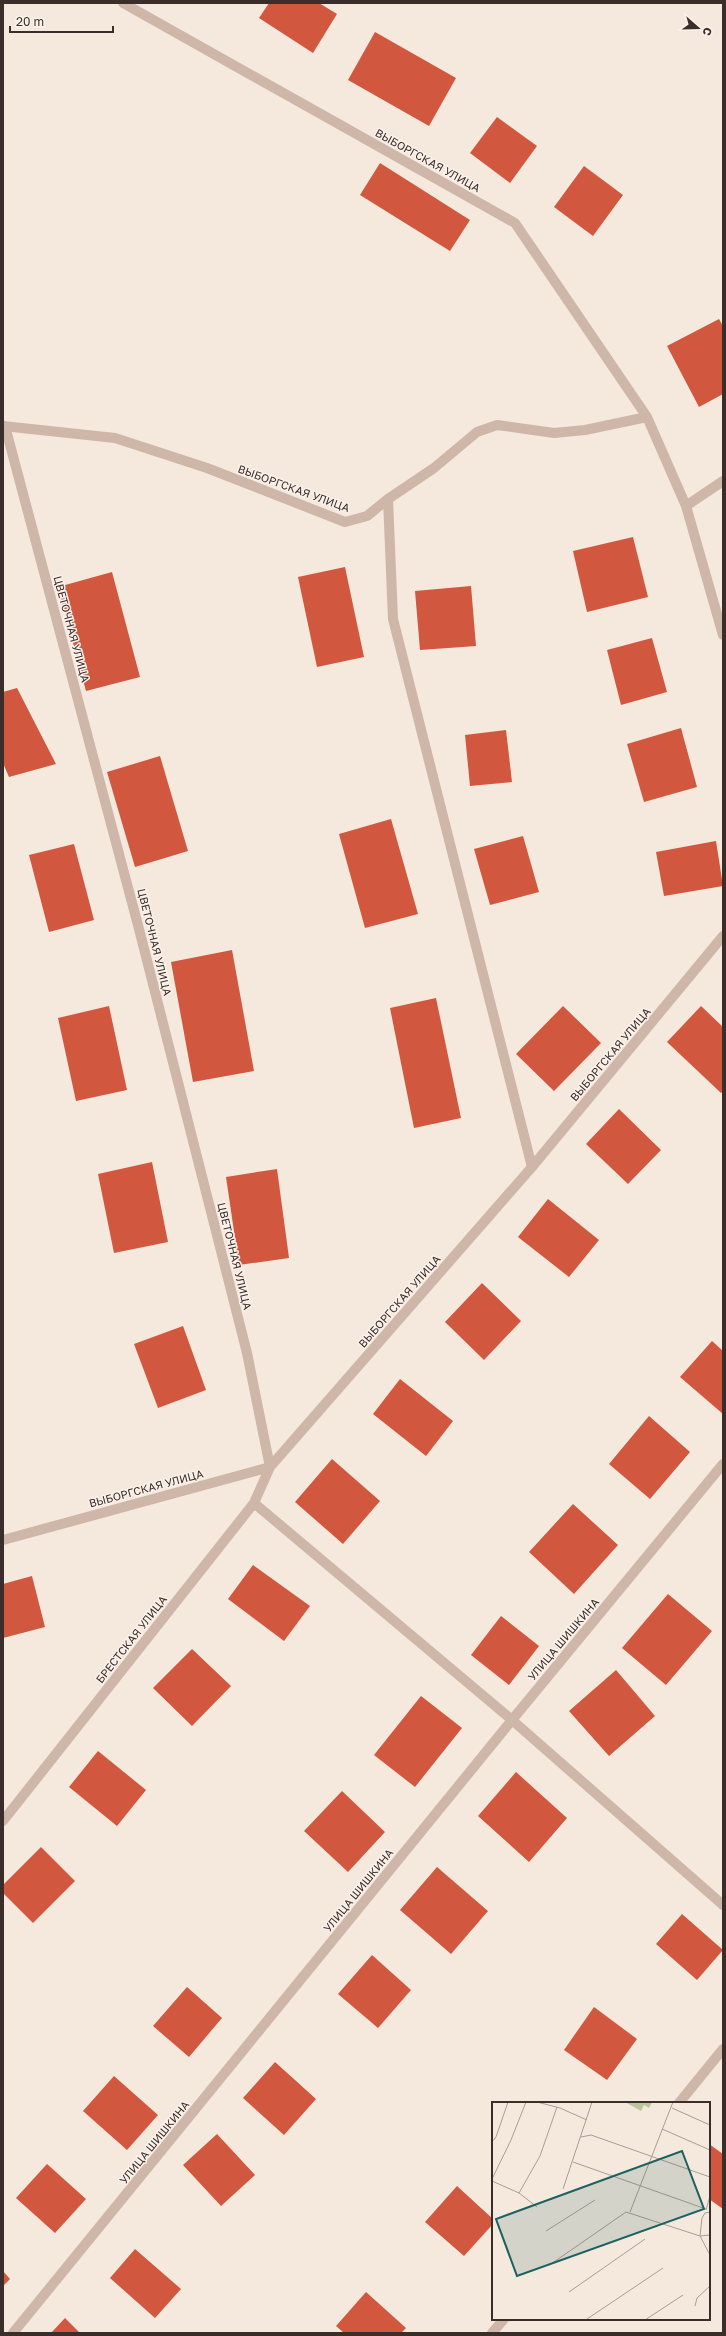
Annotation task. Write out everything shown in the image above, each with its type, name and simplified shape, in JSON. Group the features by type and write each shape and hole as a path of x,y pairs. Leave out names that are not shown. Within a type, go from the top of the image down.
{"street":[{"name":"ВЫБОРГСКАЯ УЛИЦА","path":"124,3 515,222 646,417 686,506 723,635"},
{"name":"ВЫБОРГСКАЯ УЛИЦА","path":"4,426 115,438 207,468 345,522 367,516 388,499 434,468 477,432 497,425 554,433 585,430 646,417"},
{"name":"ЦВЕТОЧНАЯ УЛИЦА","path":"4,426 149,967 247,1353 270,1467"},
{"path":"686,506 723,481"},
{"path":"388,499 393,619 532,1167"},
{"name":"ВЫБОРГСКАЯ УЛИЦА","path":"3,1540 270,1467 532,1167 723,936"},
{"name":"УЛИЦА ШИШКИНА","path":"13,2333 512,1720 723,1464"},
{"name":"БРЕСТСКАЯ УЛИЦА","path":"3,1821 254,1503 270,1467"},
{"path":"254,1503 512,1720 723,1905"},
{"path":"680,2102 723,2049"},
{"path":"492,2333 503,2320"}],"building":[{"path":"269,3 319,3 337,14 313,53 259,18"},
{"path":"375,32 456,78 429,126 348,80"},
{"path":"497,117 537,146 510,183 470,153"},
{"path":"380,163 470,220 450,251 360,195"},
{"path":"584,166 623,195 593,236 554,207"},
{"path":"719,319 723,326 723,394 699,407 667,346"},
{"path":"633,537 648,597 587,612 573,551"},
{"path":"345,567 364,657 317,667 298,577"},
{"path":"112,572 140,677 86,691 58,587"},
{"path":"471,586 476,646 420,650 415,591"},
{"path":"652,638 667,692 621,705 607,650"},
{"path":"17,688 56,764 9,777 3,763 3,692"},
{"path":"681,728 697,787 644,802 627,744"},
{"path":"506,730 512,782 470,786 465,735"},
{"path":"160,756 188,851 135,867 107,772"},
{"path":"391,819 418,914 365,928 339,834"},
{"path":"523,836 539,892 490,905 474,849"},
{"path":"716,841 723,886 664,896 656,852"},
{"path":"74,844 94,920 49,932 29,855"},
{"path":"232,950 254,1071 193,1082 171,962"},
{"path":"436,998 461,1118 414,1128 390,1008"},
{"path":"109,1006 127,1090 76,1101 58,1018"},
{"path":"563,1006 601,1043 554,1091 516,1054"},
{"path":"701,1006 723,1027 723,1091 721,1093 667,1042"},
{"path":"619,1109 661,1150 628,1184 586,1144"},
{"path":"152,1162 168,1242 114,1253 98,1174"},
{"path":"277,1169 289,1258 239,1265 226,1177"},
{"path":"548,1199 599,1240 569,1277 518,1237"},
{"path":"482,1283 521,1321 484,1360 445,1322"},
{"path":"183,1326 206,1390 158,1408 134,1344"},
{"path":"712,1341 723,1351 723,1414 680,1377"},
{"path":"400,1379 453,1421 426,1456 373,1414"},
{"path":"649,1416 690,1452 650,1499 609,1464"},
{"path":"332,1459 380,1501 343,1544 295,1502"},
{"path":"573,1504 618,1545 574,1594 529,1552"},
{"path":"253,1565 310,1606 284,1641 228,1599"},
{"path":"32,1576 45,1627 3,1638 3,1584"},
{"path":"668,1594 712,1631 666,1685 622,1648"},
{"path":"501,1616 539,1646 509,1685 471,1655"},
{"path":"192,1649 231,1686 192,1726 153,1688"},
{"path":"616,1670 655,1716 609,1756 569,1711"},
{"path":"421,1696 462,1728 415,1787 374,1755"},
{"path":"98,1751 146,1790 117,1826 69,1787"},
{"path":"516,1772 567,1818 529,1862 478,1816"},
{"path":"342,1791 385,1832 348,1872 304,1831"},
{"path":"41,1847 75,1881 33,1923 3,1893 3,1885"},
{"path":"437,1867 488,1911 451,1954 400,1910"},
{"path":"682,1914 723,1950 697,1980 656,1944"},
{"path":"372,1955 411,1990 378,2028 338,1994"},
{"path":"187,1987 222,2018 189,2057 153,2026"},
{"path":"594,2007 637,2039 607,2080 564,2050"},
{"path":"275,2062 316,2099 284,2135 243,2098"},
{"path":"114,2076 158,2115 127,2150 83,2111"},
{"path":"217,2134 255,2175 221,2206 183,2165"},
{"path":"710,2145 723,2154 723,2209 710,2200"},
{"path":"47,2164 86,2199 55,2233 16,2198"},
{"path":"457,2186 492,2218 492,2225 464,2256 425,2222"},
{"path":"135,2249 181,2289 155,2318 110,2278"},
{"path":"3,2271 10,2279 3,2286"},
{"path":"366,2292 406,2328 401,2333 344,2333 336,2326"},
{"path":"65,2318 80,2333 51,2333"}]}
